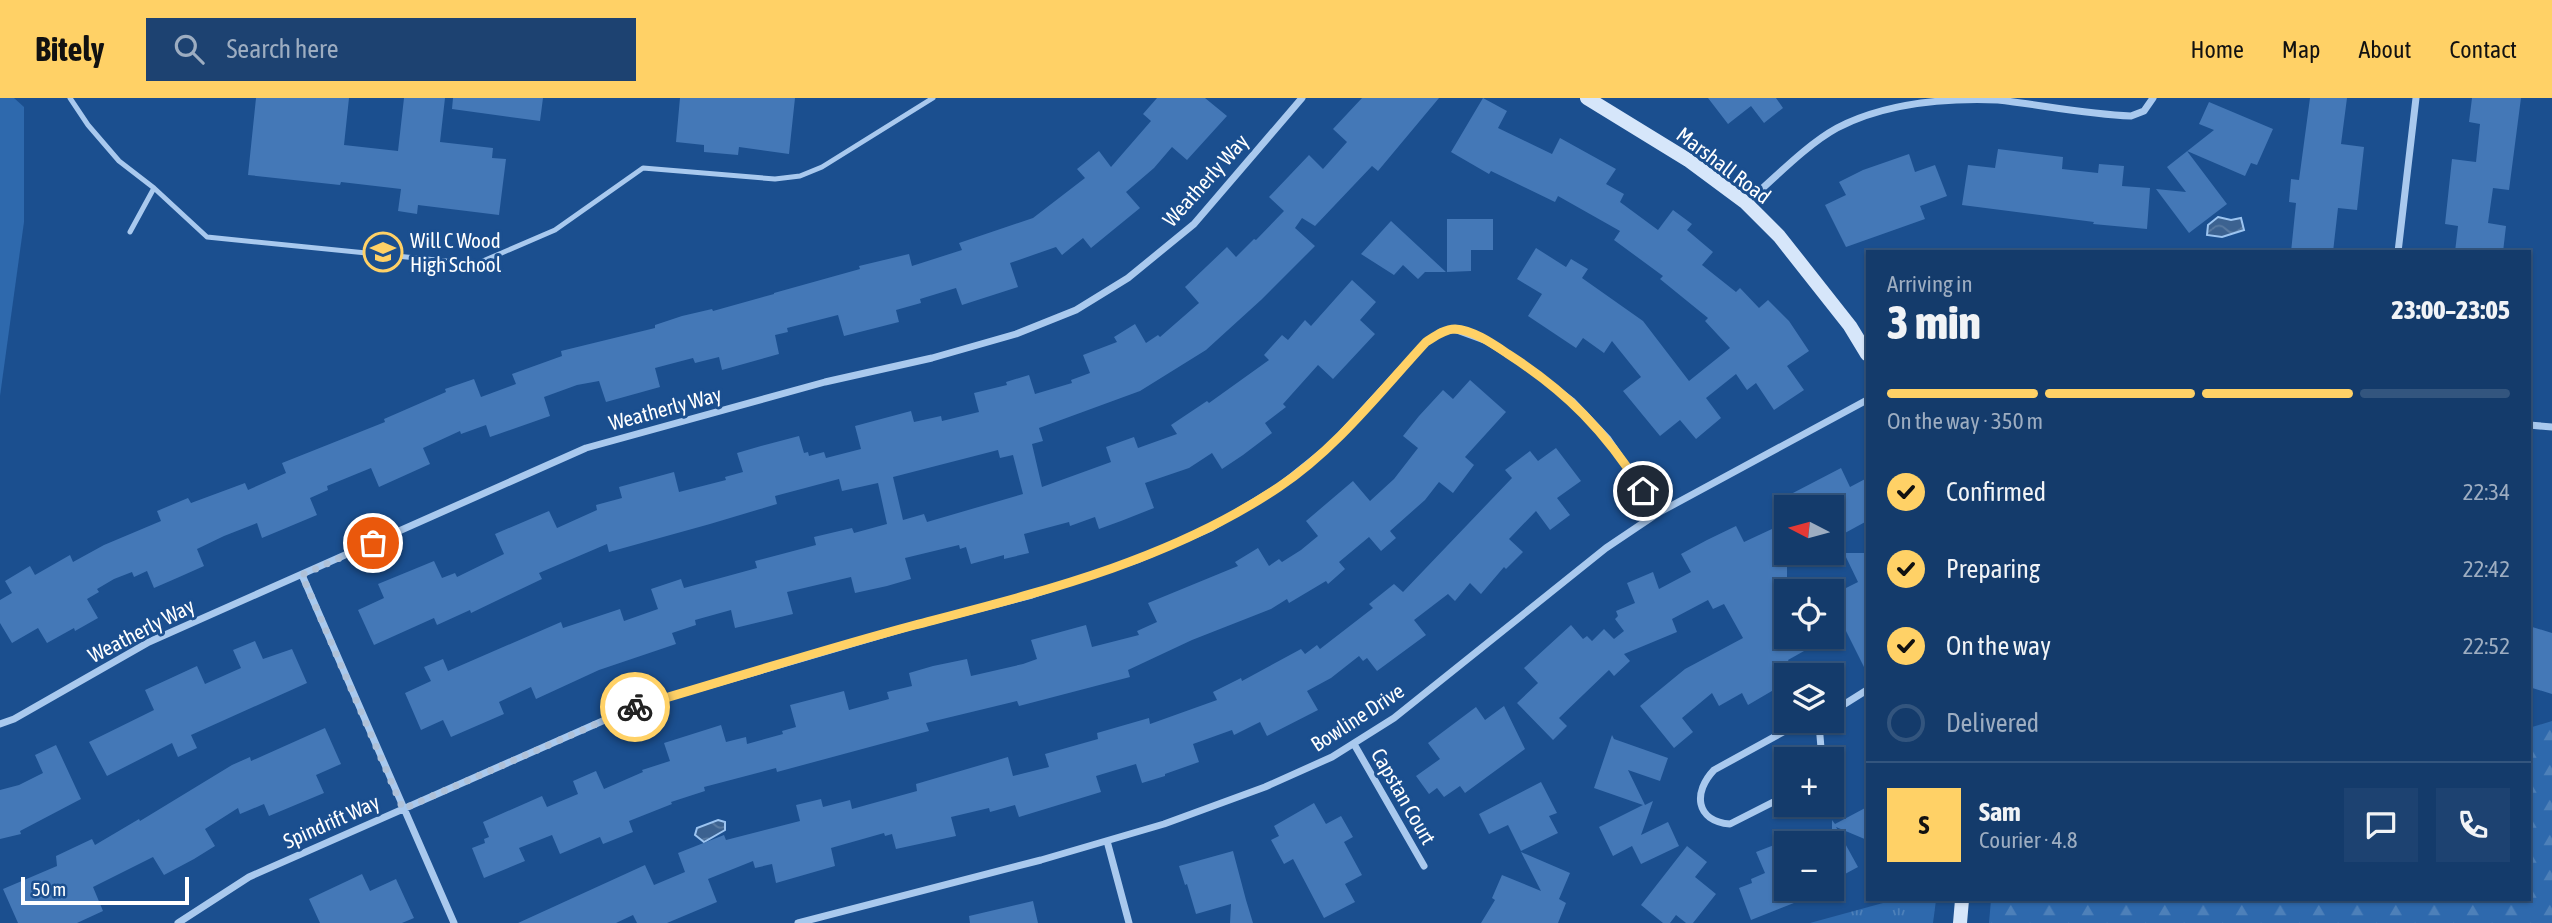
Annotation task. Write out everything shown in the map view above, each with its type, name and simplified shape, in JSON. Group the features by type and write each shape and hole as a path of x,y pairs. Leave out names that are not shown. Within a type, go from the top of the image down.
{"street":[{"name":"Weatherly Way","path":"0,724 14,719 149,642 586,448 825,382 932,358 1016,334 1076,310 1128,278 1194,224 1302,98"},
{"name":"Marshall Road","path":"1587,98 1688,160 1746,203 1779,236 1850,326 1866,352"},
{"path":"1746,203 1809,146 1838,128 1889,109 1932,100 1996,100 2131,116 2144,111 2152,98"},
{"path":"2399,250 2416,98"},
{"name":"Spindrift Way","path":"178,923 249,877 632,708 913,625 1032,595 1137,560 1211,528 1280,486 1330,446 1426,342 1441,332 1454,329 1487,341 1529,368 1572,401 1608,439 1658,513"},
{"name":"Bowline Drive","path":"798,923 1164,824 1265,787 1332,757 1394,718 1606,548 1658,513 1866,401"},
{"path":"2531,425 2552,428"},
{"path":"302,575 454,923"},
{"path":"1844,704 1866,691"},
{"path":"1774,802 1730,824 1710,819 1703,811 1700,800 1704,780 1714,771 1782,733"},
{"name":"Capstan Court","path":"1354,744 1424,866"},
{"path":"1107,841 1129,923"},
{"path":"1960,923 1962,901"}],"lane":[{"path":"70,98 88,125 119,161 154,188 206,237 476,264 555,230 643,168 775,179 800,176 822,167 933,98"},
{"path":"130,232 154,188"}],"green space":[{"path":"0,98 14,98 24,107 24,222 0,396"},
{"path":"2552,721 2552,923 1989,923 1991,901 2531,901 2531,727"},
{"path":"1890,901 1936,901 1933,923 1810,923"}],"water":[{"path":"2218,217 2231,220 2241,218 2244,230 2222,237 2207,235 2208,225"},
{"path":"718,820 725,822 725,830 704,842 695,835 697,828"}],"building":[{"path":"256,98 349,98 344,145 398,151 404,98 445,98 440,142 493,148 492,158 506,159 499,215 418,205 417,214 398,211 401,189 248,175"},
{"path":"453,98 543,98 540,121 452,109"},
{"path":"680,98 795,98 789,154 739,147 738,155 704,152 704,145 676,142"},
{"path":"1157,98 1205,98 1227,116 1187,160 1172,147 1154,168 1126,192 1140,208 1091,248 1083,238 1062,255 1056,247 1010,263 1018,287 962,305 956,288 896,310 899,322 844,336 838,315 787,328 788,332 775,335 779,354 722,370 719,357 695,363 693,358 655,368 660,387 606,402 599,381 577,385 544,397 550,416 490,437 486,425 461,434 460,431 423,448 430,464 379,487 371,468 327,486 328,490 310,498 317,515 262,538 257,523 224,536 197,549 204,566 154,588 147,571 134,577 132,572 114,579 87,599 98,618 47,643 38,628 12,643 0,623 0,600 12,593 5,581 30,566 35,575 70,555 73,562 104,545 161,521 157,511 188,498 191,503 245,483 248,490 286,473 282,463 385,422 384,419 446,392 445,389 474,379 481,397 516,384 512,374 562,356 561,351 655,328 655,325 682,316 712,309 713,311 774,294 860,269 859,266 909,254 912,266 962,250 959,243 1033,218 1085,178 1077,169 1099,151 1111,167 1151,121 1143,114"},
{"path":"1362,98 1439,98 1378,171 1372,166 1315,226 1302,218 1295,228 1315,246 1206,350 1140,391 1039,428 1043,441 1032,444 1042,487 1111,462 1106,447 1134,437 1138,448 1177,434 1171,425 1207,401 1209,403 1269,360 1264,355 1282,335 1288,340 1305,320 1311,326 1352,280 1376,302 1360,320 1375,334 1333,379 1318,365 1283,404 1286,407 1265,423 1272,433 1222,469 1212,453 1189,468 1145,483 1154,508 1099,529 1095,517 1070,526 1069,522 1024,534 1029,553 1004,559 1004,555 971,564 966,547 960,549 959,545 905,558 911,579 887,586 855,593 851,577 787,592 793,614 735,628 731,610 695,620 696,625 672,633 676,644 599,670 536,699 531,687 499,702 504,714 451,737 443,720 421,730 405,693 431,681 424,667 443,659 448,671 561,622 563,628 620,609 624,621 658,609 651,589 681,579 684,588 757,568 755,561 816,545 814,537 852,528 854,533 887,524 878,483 842,491 839,479 775,496 777,504 710,524 609,552 607,544 539,573 542,579 471,613 470,610 437,625 434,618 374,645 358,610 384,598 378,584 434,561 442,578 455,573 457,577 504,554 495,534 549,511 557,528 597,510 596,505 622,498 619,487 674,472 679,492 726,480 725,477 743,472 737,453 761,446 799,436 804,453 808,452 809,456 824,452 826,458 861,449 855,426 911,411 914,422 941,416 942,421 979,412 974,393 1007,385 1006,382 1029,375 1035,394 1072,383 1071,380 1090,373 1083,355 1117,342 1114,337 1135,324 1146,343 1158,335 1160,337 1199,303 1185,287 1227,247 1236,257 1284,211 1269,197 1309,155 1323,169 1347,142 1333,129","holes":["998,450 1000,458 1013,455 1023,494 927,522 924,514 903,520 893,477"]},
{"path":"1483,98 1507,111 1498,128 1552,154 1560,138 1616,169 1606,184 1624,194 1620,202 1658,230 1673,210 1692,224 1687,230 1713,252 1702,265 1736,292 1740,288 1759,308 1768,300 1789,321 1809,351 1787,366 1804,390 1774,410 1756,383 1747,390 1736,374 1706,398 1721,418 1696,439 1680,420 1660,436 1623,391 1641,377 1612,341 1604,353 1583,338 1576,348 1528,316 1542,294 1517,279 1536,248 1566,267 1571,259 1588,269 1582,278 1643,321 1689,381 1730,348 1705,321 1708,318 1660,279 1663,276 1614,240 1620,231 1558,196 1555,202 1491,171 1489,174 1451,152"},
{"path":"1708,98 1776,98 1783,108 1764,123 1751,106 1728,124"},
{"path":"2310,98 2347,98 2341,144 2364,147 2357,210 2338,208 2333,250 2291,250 2296,203 2289,202 2291,179 2299,180"},
{"path":"2472,98 2521,98 2509,190 2493,188 2488,223 2506,226 2503,250 2455,250 2458,226 2445,224 2452,159 2476,162 2480,124 2469,122"},
{"path":"2209,102 2273,129 2257,165 2251,163 2245,176 2187,151 2214,130 2199,124"},
{"path":"1998,149 2063,157 2062,169 2098,173 2099,164 2124,166 2122,186 2150,188 2147,229 1962,205 1968,165 1995,168"},
{"path":"2187,151 2227,204 2189,233 2156,189 2186,192 2167,167"},
{"path":"1909,154 1915,172 1935,165 1947,196 1920,206 1925,219 1846,247 1825,205 1846,195 1839,182 1863,170"},
{"path":"1447,219 1493,219 1493,250 1471,250 1471,271 1447,272"},
{"path":"1391,221 1446,272 1425,272 1418,279 1403,265 1394,275 1361,254"},
{"path":"1470,380 1506,412 1465,457 1474,465 1453,493 1439,482 1425,500 1390,531 1396,538 1381,551 1369,537 1339,562 1345,569 1328,584 1326,581 1289,603 1287,599 1271,609 1192,640 1128,670 1130,677 1019,706 1017,701 926,723 929,731 777,772 776,768 704,787 705,791 671,802 672,804 629,821 633,832 603,844 600,837 560,854 552,835 519,848 525,861 484,878 472,848 485,843 484,839 489,837 483,822 542,796 547,807 578,794 573,781 596,771 604,789 643,772 642,770 670,761 664,743 721,725 726,742 746,737 747,744 783,734 782,731 796,727 790,705 844,691 849,710 889,699 887,692 912,686 909,673 933,666 967,659 971,676 1023,664 1037,659 1031,640 1086,625 1092,647 1139,635 1137,631 1157,622 1148,603 1238,566 1235,562 1258,548 1269,566 1279,559 1282,562 1301,550 1318,536 1306,521 1353,481 1370,501 1394,479 1418,448 1403,436 1419,416 1443,390 1453,399"},
{"path":"1556,448 1581,481 1557,498 1570,515 1550,530 1536,511 1509,539 1523,552 1506,569 1504,567 1481,594 1470,583 1455,601 1448,594 1414,620 1426,635 1377,671 1367,658 1363,661 1359,656 1331,678 1307,691 1318,710 1267,736 1260,722 1234,735 1232,730 1193,744 1199,762 1165,776 1142,783 1136,764 1096,776 1101,792 1019,817 1015,805 990,812 989,808 951,817 956,836 896,849 892,834 885,836 884,833 831,848 835,866 776,883 772,864 755,868 753,861 708,879 717,902 667,923 637,923 633,915 616,923 518,923 645,865 654,885 685,872 678,853 724,835 726,840 800,821 796,805 821,799 823,807 850,800 852,809 917,791 916,784 1008,757 1013,776 1049,767 1045,754 1098,739 1097,733 1149,718 1150,724 1217,700 1213,692 1241,678 1242,681 1301,649 1305,654 1317,645 1320,649 1373,608 1369,604 1394,584 1403,592 1512,478 1505,470 1530,451 1538,461"},
{"path":"1841,468 1850,487 1866,479 1866,522 1844,533 1844,495 1791,495"},
{"path":"1736,526 1744,542 1774,528 1774,565 1787,565 1787,579 1774,579 1774,649 1808,649 1788,660 1790,663 1774,663 1774,690 1748,705 1742,693 1719,706 1712,693 1682,718 1693,732 1674,748 1640,706 1685,669 1743,638 1724,604 1713,609 1708,600 1672,619 1677,632 1624,654 1630,661 1614,676 1609,670 1559,718 1567,726 1553,740 1517,703 1538,683 1524,668 1571,625 1583,639 1587,636 1592,641 1604,629 1614,639 1624,631 1615,619 1618,616 1616,611 1635,603 1627,583 1653,572 1659,589 1691,572 1681,554"},
{"path":"1844,553 1866,553 1866,671 1844,630 1844,589 1858,582"},
{"path":"2531,627 2552,633 2552,694 2531,688"},
{"path":"255,641 263,659 292,649 307,683 191,735 197,748 178,757 172,743 107,776 89,742 154,710 145,690 197,666 205,684 241,668 233,650"},
{"path":"1504,706 1525,749 1465,793 1460,786 1444,797 1437,788 1429,794 1416,776 1440,759 1428,743 1476,707 1485,720"},
{"path":"325,728 341,764 316,775 324,793 269,816 264,804 240,814 238,808 205,829 215,846 194,859 164,875 153,857 93,887 103,911 77,923 18,923 3,889 57,866 56,856 92,839 95,845 232,765 250,757 251,761"},
{"path":"1612,735 1614,739 1668,758 1660,781 1628,770 1645,805 1653,801 1641,835 1668,822 1679,846 1641,864 1632,846 1613,856 1599,827 1643,805 1594,788"},
{"path":"56,745 81,799 20,831 21,834 0,839 0,790 19,785 43,773 35,755"},
{"path":"1541,782 1557,813 1549,816 1558,833 1521,851 1508,825 1489,834 1479,814"},
{"path":"1314,803 1326,824 1341,816 1353,837 1344,842 1362,875 1345,884 1355,902 1324,918 1293,859 1284,864 1271,840 1279,836 1274,826"},
{"path":"1866,808 1866,840 1836,827 1838,831 1832,831 1832,820 1835,824"},
{"path":"1844,842 1858,867 1844,875"},
{"path":"1774,845 1774,901 1799,901 1751,920 1739,888 1752,883 1751,879 1765,873 1756,852"},
{"path":"1687,846 1707,862 1695,877 1716,894 1693,923 1686,923 1676,915 1670,923 1663,923 1641,905"},
{"path":"1233,851 1253,923 1230,923 1231,904 1196,914 1179,866"},
{"path":"1521,852 1570,873 1559,899 1566,903 1558,923 1481,923 1495,900 1492,898 1502,875 1541,891"},
{"path":"362,874 370,891 396,879 414,918 402,923 320,923 309,899"},
{"path":"1033,901 1038,923 970,923 969,916"}],"way so far":[{"path":"373,543 302,575 403,809 635,707"}],"place":[{"name":"Will C Wood High School","path":"383,252"}],"route":[{"path":"635,707 913,625 1032,595 1137,560 1211,528 1280,486 1330,446 1426,342 1441,332 1454,329 1487,341 1529,368 1572,401 1608,439 1643,491"}]}
